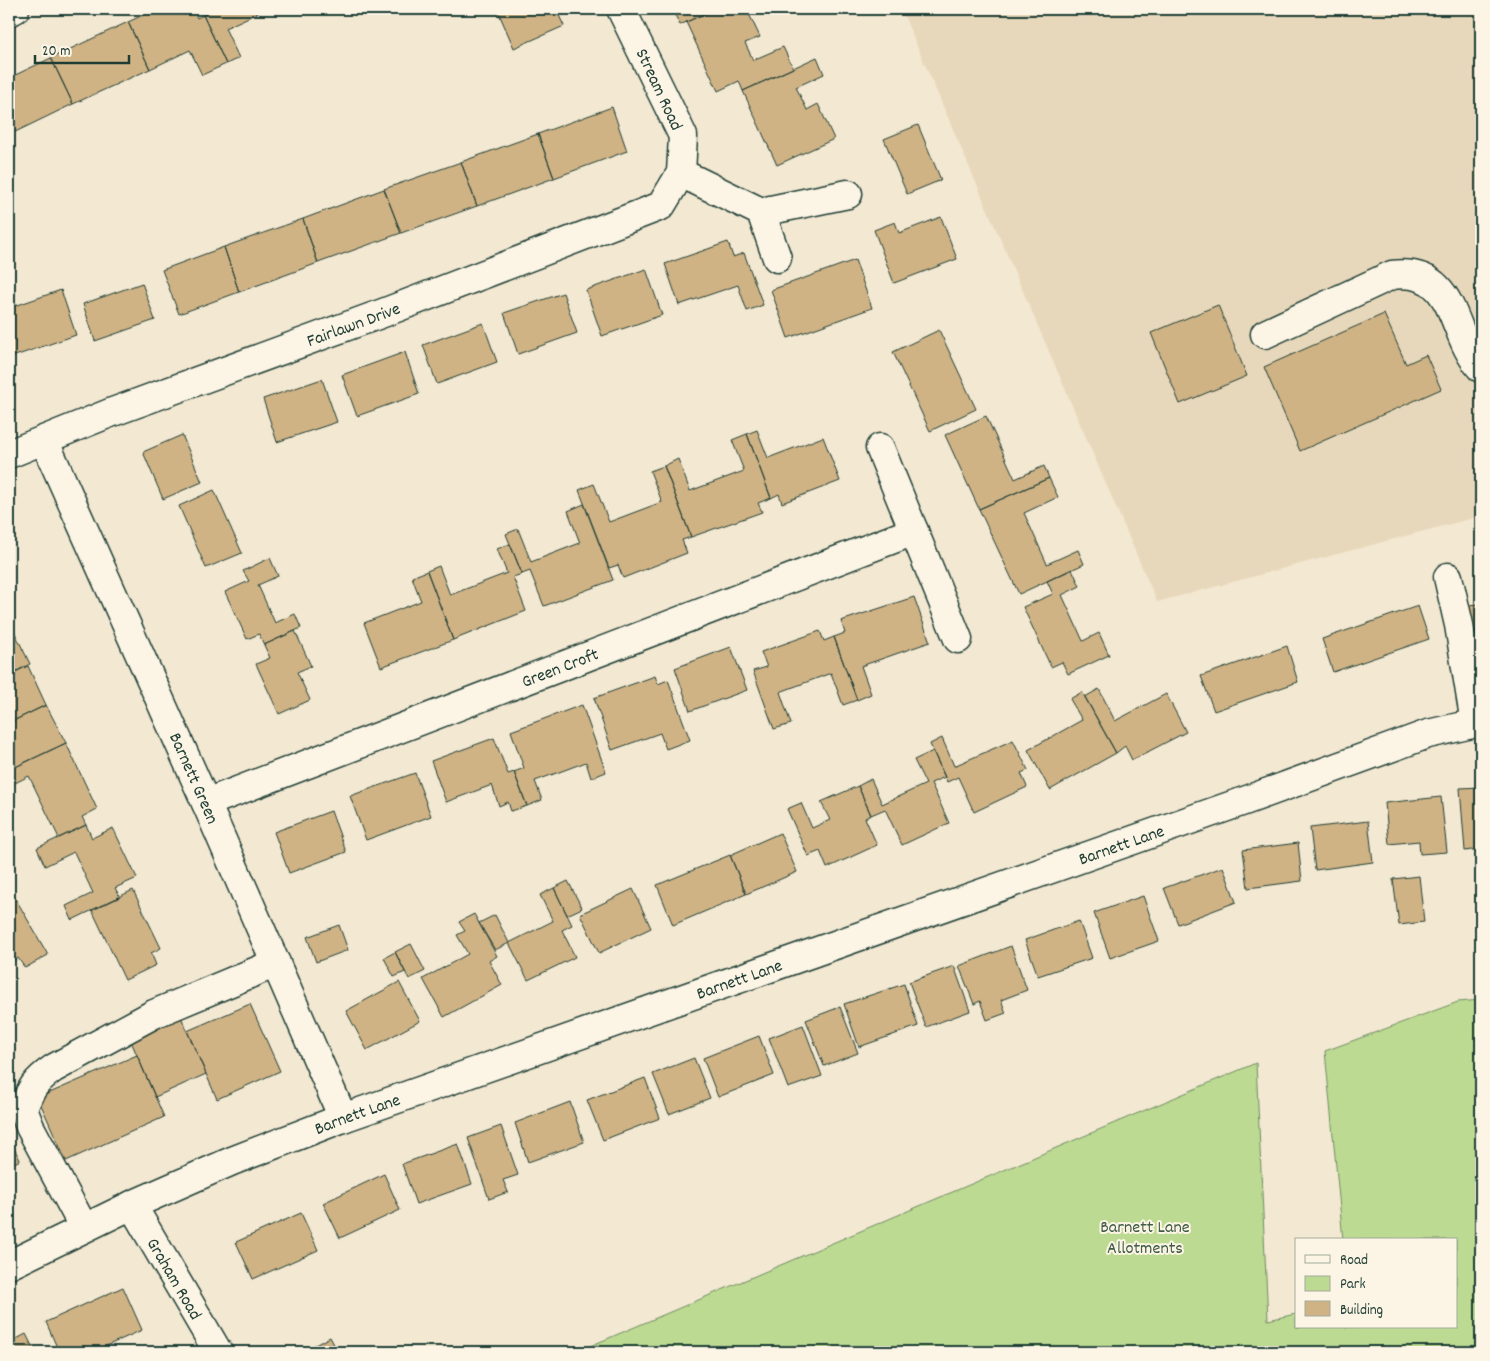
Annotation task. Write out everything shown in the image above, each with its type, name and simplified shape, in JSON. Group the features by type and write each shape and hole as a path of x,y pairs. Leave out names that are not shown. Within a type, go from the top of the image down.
{"street":[{"path":"9,12 15,9"},
{"name":"Stream Road","path":"621,9 683,136 680,173"},
{"path":"680,173 761,212 848,194"},
{"name":"Fairlawn Drive","path":"9,454 110,413 383,313 661,206 680,173"},
{"path":"761,212 777,258"},
{"path":"1265,334 1392,275 1406,274 1423,278 1448,299 1470,354 1481,368"},
{"name":"Barnett Green","path":"44,440 206,803 343,1118"},
{"path":"880,448 958,639"},
{"name":"Green Croft","path":"206,803 914,531"},
{"path":"1448,577 1478,723"},
{"name":"Barnett Lane","path":"9,1264 132,1205 232,1161 343,1118 1247,800 1428,734 1478,723"},
{"path":"84,1228 30,1127 23,1108 30,1089 38,1079 54,1068 154,1014 276,964"},
{"name":"Graham Road","path":"132,1205 218,1352"}],"shaded area":[{"path":"901,9 1481,9 1481,516 1157,602"}],"green space":[{"name":"Barnett Lane Allotments","path":"1481,1000 1481,1352 576,1352 1256,1063 1268,1320 1295,1314 1295,1328 1458,1328 1458,1238 1343,1238 1325,1051 1458,1002"}],"building":[{"path":"156,9 192,9 197,18 203,15 226,64 202,75 190,50 150,69 128,22"},
{"path":"213,9 266,9 225,28 239,58 226,64 203,15"},
{"path":"497,9 556,9 564,26 514,48"},
{"path":"672,9 715,9 680,25"},
{"path":"715,9 760,9 749,14 760,37 745,43 753,60 783,47 793,68 743,91 739,81 718,91 686,22"},
{"path":"128,22 150,69 73,104 51,58"},
{"path":"817,57 824,74 796,87 807,110 818,104 834,139 777,165 743,91"},
{"path":"51,58 73,104 9,135 9,78"},
{"path":"612,107 627,151 554,178 538,134"},
{"path":"918,125 941,180 907,194 884,139"},
{"path":"538,134 554,178 477,206 461,162"},
{"path":"461,162 477,206 401,233 384,189"},
{"path":"384,189 401,233 318,263 303,219"},
{"path":"941,217 957,259 894,283 874,230 895,222 899,233"},
{"path":"303,219 318,263 239,292 224,247"},
{"path":"728,242 733,257 744,253 763,305 747,311 738,285 679,305 665,264"},
{"path":"224,247 239,292 179,314 162,270"},
{"path":"855,260 872,308 788,338 771,290"},
{"path":"646,269 662,315 602,336 586,290"},
{"path":"142,283 155,320 95,341 83,304"},
{"path":"61,290 76,335 9,358 9,308"},
{"path":"563,293 577,333 518,354 504,313"},
{"path":"1218,305 1247,376 1180,404 1151,333"},
{"path":"1384,314 1406,364 1426,355 1441,389 1300,451 1264,367"},
{"path":"483,323 497,362 437,384 423,345"},
{"path":"939,330 976,409 930,431 893,352"},
{"path":"405,352 419,394 357,416 342,375"},
{"path":"322,379 337,422 277,442 263,399"},
{"path":"986,416 1015,479 1044,466 1049,478 979,509 945,435"},
{"path":"757,430 768,458 823,437 840,481 782,503 779,494 771,498 747,434"},
{"path":"747,434 771,498 758,503 762,512 691,537 664,466 678,459 690,491 744,471 732,440"},
{"path":"182,435 202,482 163,499 143,452"},
{"path":"664,466 691,537 682,540 687,553 623,578 618,565 609,568 579,490 594,484 609,522 662,502 650,471"},
{"path":"1049,478 1058,497 1024,513 1047,564 1078,550 1084,564 1019,594 979,509"},
{"path":"214,490 242,553 206,568 179,506"},
{"path":"584,504 613,580 544,606 530,571 522,574 506,534 518,529 531,562 580,543 568,511"},
{"path":"510,544 522,574 513,577 526,611 453,640 427,571 439,566 450,595 507,573 497,549"},
{"path":"270,558 278,576 258,585 275,623 295,614 301,628 264,645 259,634 247,639 225,592 249,581 243,571"},
{"path":"1072,569 1080,586 1062,595 1083,641 1099,633 1109,655 1068,674 1062,662 1051,667 1023,607 1053,594 1047,581"},
{"path":"427,571 453,640 381,667 364,623 421,601 412,577"},
{"path":"914,597 930,642 861,666 871,694 857,700 834,637 845,633 841,621"},
{"path":"1481,604 1481,636 1467,638 1465,605"},
{"path":"1418,606 1429,639 1333,672 1322,639"},
{"path":"11,625 30,664 9,675 9,626"},
{"path":"295,631 311,666 297,672 310,700 279,714 256,664 270,658 264,645"},
{"path":"820,631 824,641 834,637 857,700 843,705 831,673 780,692 791,724 774,729 753,671 767,667 761,652"},
{"path":"1287,646 1298,682 1214,711 1201,676"},
{"path":"731,647 747,690 690,711 675,668"},
{"path":"28,666 46,705 9,723 9,675"},
{"path":"655,676 658,684 668,680 690,740 666,749 660,733 612,750 594,698"},
{"path":"1099,689 1115,721 1166,694 1186,732 1132,760 1125,746 1116,753 1085,697"},
{"path":"1082,692 1116,753 1050,790 1028,750 1082,720 1070,699"},
{"path":"46,705 66,743 9,770 9,752 11,750 9,745 9,723"},
{"path":"582,705 606,772 591,778 586,762 535,781 542,800 527,806 514,772 524,768 511,731"},
{"path":"494,738 508,774 514,772 527,806 511,811 508,802 499,806 492,785 446,802 431,761"},
{"path":"942,738 954,766 1013,740 1028,770 1021,773 1027,787 974,812 958,777 947,782 933,751 930,744"},
{"path":"66,743 97,809 82,817 86,825 59,838 29,776 9,786 9,770"},
{"path":"933,751 945,777 931,783 949,823 902,845 885,809 871,815 858,786 871,779 882,804 926,784 914,760"},
{"path":"415,773 431,816 366,840 350,796"},
{"path":"858,786 871,815 865,818 877,845 827,868 820,851 808,856 787,809 801,803 812,828 830,820 821,802"},
{"path":"1481,787 1481,849 1465,851 1460,788"},
{"path":"1441,797 1447,852 1420,854 1419,841 1389,844 1385,803"},
{"path":"331,811 346,852 289,873 274,832"},
{"path":"1368,821 1373,862 1315,870 1310,828"},
{"path":"86,825 92,838 113,828 137,878 115,888 120,897 72,920 66,906 93,893 74,852 45,866 37,848"},
{"path":"780,833 797,872 746,894 730,855"},
{"path":"1298,843 1302,881 1248,888 1243,850"},
{"path":"730,855 746,894 673,925 657,885"},
{"path":"1223,867 1236,902 1178,924 1164,888"},
{"path":"1419,876 1424,922 1399,925 1393,879"},
{"path":"568,881 582,908 567,915 554,888"},
{"path":"554,888 572,925 562,930 575,957 528,980 509,943 553,921 540,895"},
{"path":"10,889 48,955 25,968 18,958 9,963"},
{"path":"633,889 651,928 599,953 580,914"},
{"path":"133,890 161,948 151,953 156,965 125,980 92,910"},
{"path":"1143,896 1159,941 1110,958 1094,913"},
{"path":"474,914 497,956 489,961 502,985 444,1017 423,979 468,954 457,935 465,931 459,922"},
{"path":"495,915 509,943 495,950 479,923"},
{"path":"1079,921 1092,958 1038,976 1025,940"},
{"path":"339,925 348,950 316,962 307,937"},
{"path":"411,944 425,971 409,979 395,952"},
{"path":"1011,946 1027,990 1001,1000 1006,1013 987,1020 980,1001 974,1004 959,966"},
{"path":"395,952 405,972 394,977 384,958"},
{"path":"954,966 970,1011 926,1027 909,982"},
{"path":"399,982 420,1021 367,1050 346,1011"},
{"path":"904,984 918,1026 859,1047 844,1004"},
{"path":"250,1004 280,1071 217,1099 187,1031"},
{"path":"840,1007 858,1053 824,1066 806,1020"},
{"path":"178,1010 206,1074 155,1097 127,1032"},
{"path":"803,1025 822,1076 788,1088 769,1038"},
{"path":"759,1036 774,1075 718,1097 703,1058"},
{"path":"137,1055 164,1117 66,1161 38,1098"},
{"path":"694,1058 710,1098 669,1114 653,1074"},
{"path":"645,1078 660,1118 603,1140 587,1100"},
{"path":"570,1102 584,1142 528,1162 515,1123"},
{"path":"501,1126 518,1175 503,1180 508,1192 489,1199 468,1138"},
{"path":"9,1138 20,1160 9,1166"},
{"path":"458,1144 472,1184 416,1204 402,1164"},
{"path":"384,1174 400,1210 340,1238 323,1203"},
{"path":"301,1213 318,1250 253,1279 236,1242"},
{"path":"123,1287 142,1330 93,1352 59,1352 46,1322"},
{"path":"26,1334 35,1352 9,1352 9,1343"},
{"path":"330,1337 338,1352 302,1352"}]}
